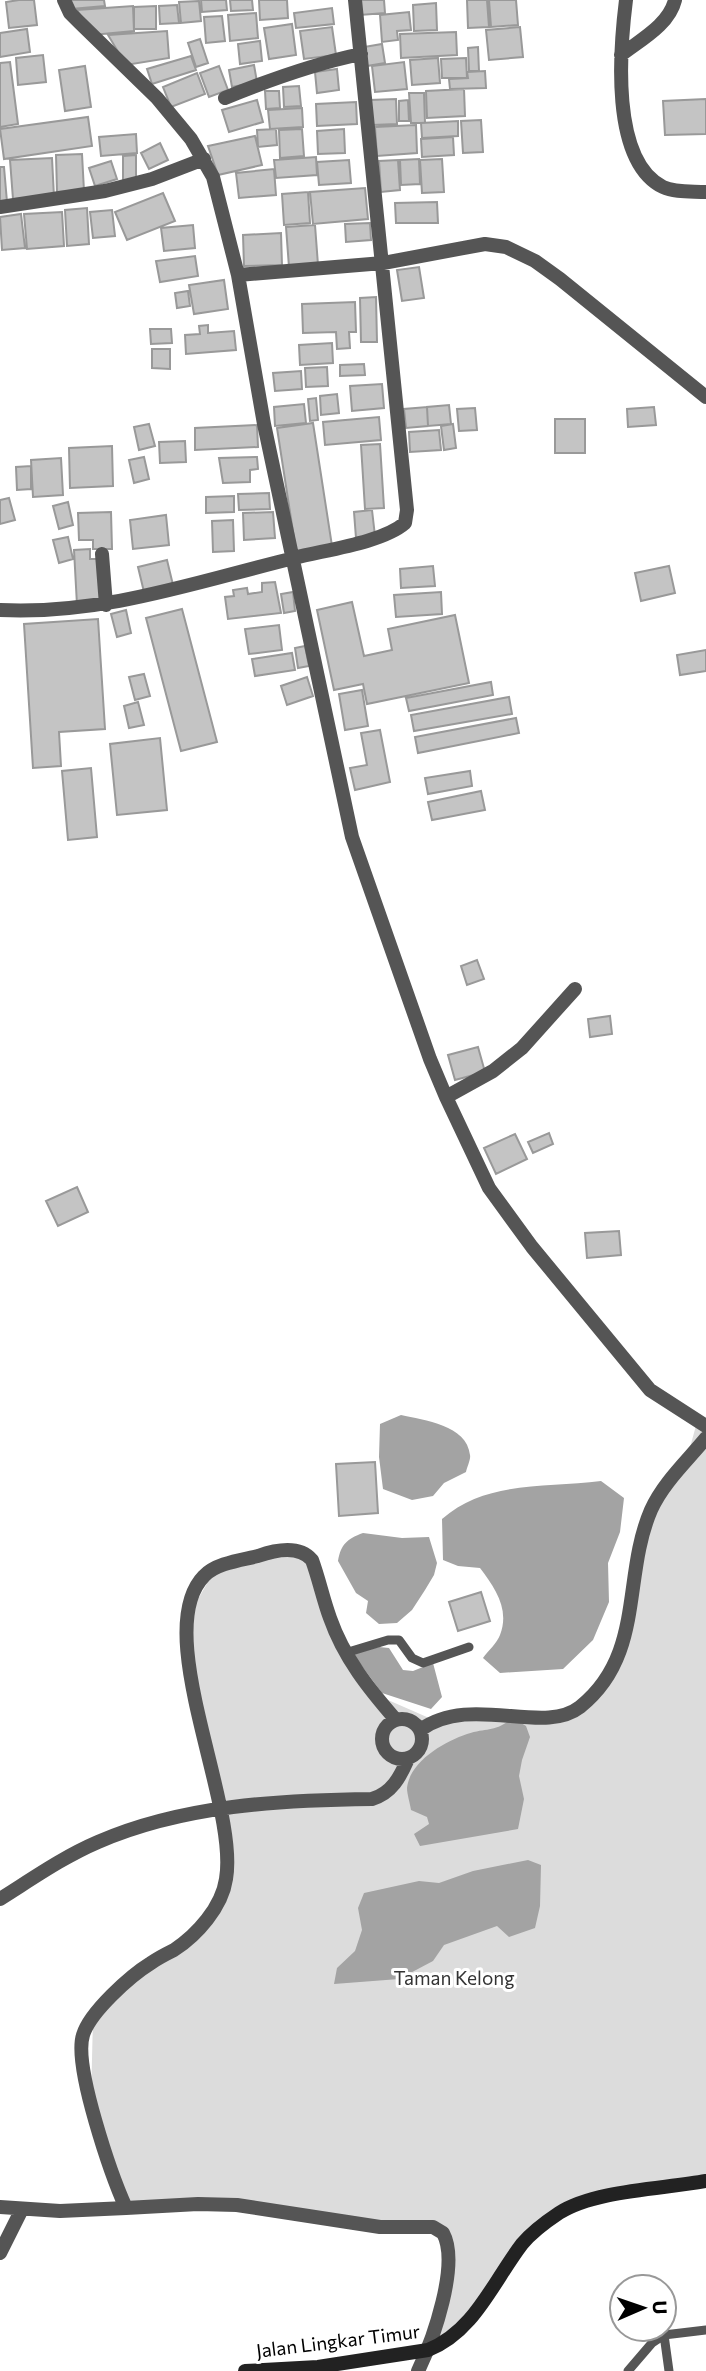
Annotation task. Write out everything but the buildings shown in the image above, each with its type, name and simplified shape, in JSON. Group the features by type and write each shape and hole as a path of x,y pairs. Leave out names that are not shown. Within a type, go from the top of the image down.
{"main road":[{"name":"Jalan Lingkar Timur","path":"244,2371 318,2367 428,2350 442,2345 462,2330 524,2242 561,2211 586,2201 706,2180"}],"street":[{"path":"64,0 70,13 157,98 191,139 213,177 238,275 291,558 352,837 430,1059 446,1097 489,1188 532,1247 650,1390 706,1426"},
{"path":"0,610 29,611 106,604 351,545 396,531 405,523 407,510 355,0"},
{"path":"626,0 621,55 624,118 640,164 663,187 706,192"},
{"path":"621,55 669,15 675,0"},
{"path":"225,98 326,61 361,54"},
{"path":"0,207 105,191 152,179 204,159"},
{"path":"238,275 383,263 485,244 506,247 535,261 560,279 706,397"},
{"path":"102,554 106,604"},
{"path":"446,1097 493,1072 522,1048 575,989"},
{"path":"420,1730 445,1717 459,1714 550,1717 568,1714 594,1693 619,1656 625,1641 636,1568 650,1512 660,1494 706,1438"},
{"path":"126,2208 103,2143 84,2075 82,2036 105,2003 150,1963 176,1948 197,1930 218,1901 226,1880 228,1845 193,1685 186,1620 189,1602 204,1575 216,1568 270,1552 291,1550 306,1553 312,1560 330,1618 345,1653 359,1676 396,1720"},
{"path":"396,1720 410,1721 420,1730 422,1744 415,1756 408,1759 395,1758 384,1749 382,1742 385,1729 396,1720"},
{"path":"0,1899 69,1856 121,1833 220,1808 372,1799 384,1795 393,1787 408,1759"},
{"path":"0,2207 87,2211 198,2204 237,2205 380,2227 433,2227 443,2233 449,2254 445,2287 428,2350 418,2371"},
{"path":"0,2253 22,2209"}],"lane":[{"path":"345,1653 388,1640 399,1640 412,1658 423,1663 468,1647"},
{"path":"678,2333 706,2330"},
{"path":"628,2371 652,2343"},
{"path":"665,2343 669,2371"}],"green space":[{"name":"Taman Kelong","path":"697,1422 706,1426 706,2180 561,2211 524,2242 462,2330 428,2350 445,2287 443,2233 275,2210 126,2208 91,2100 93,2018 208,1918 228,1858 186,1620 216,1568 269,1552 312,1560 330,1618 372,1693 436,1721 568,1714 607,1673 660,1494 686,1462"}],"shaded area":[{"path":"401,1415 453,1430 467,1445 470,1457 466,1472 444,1483 433,1496 412,1500 383,1489 379,1457 380,1424"},
{"path":"601,1481 624,1498 620,1532 608,1563 609,1602 593,1640 563,1669 500,1673 483,1658 495,1644 503,1625 499,1599 480,1568 458,1566 443,1560 442,1519 459,1506 497,1492"},
{"path":"363,1533 402,1538 429,1537 437,1563 434,1575 412,1610 397,1623 379,1624 366,1613 368,1601 356,1593 338,1561 346,1543"},
{"path":"379,1647 389,1648 403,1670 413,1671 433,1663 442,1697 431,1709 382,1693 352,1653"},
{"path":"513,1718 526,1726 530,1737 519,1776 524,1799 518,1829 420,1846 414,1834 429,1824 427,1817 411,1810 407,1788 414,1769 448,1742 467,1734 495,1728"},
{"path":"528,1860 541,1865 540,1906 535,1928 509,1937 497,1926 444,1945 433,1961 399,1979 334,1984 337,1968 355,1951 362,1930 358,1908 364,1893 419,1881 439,1883 473,1871"}]}
